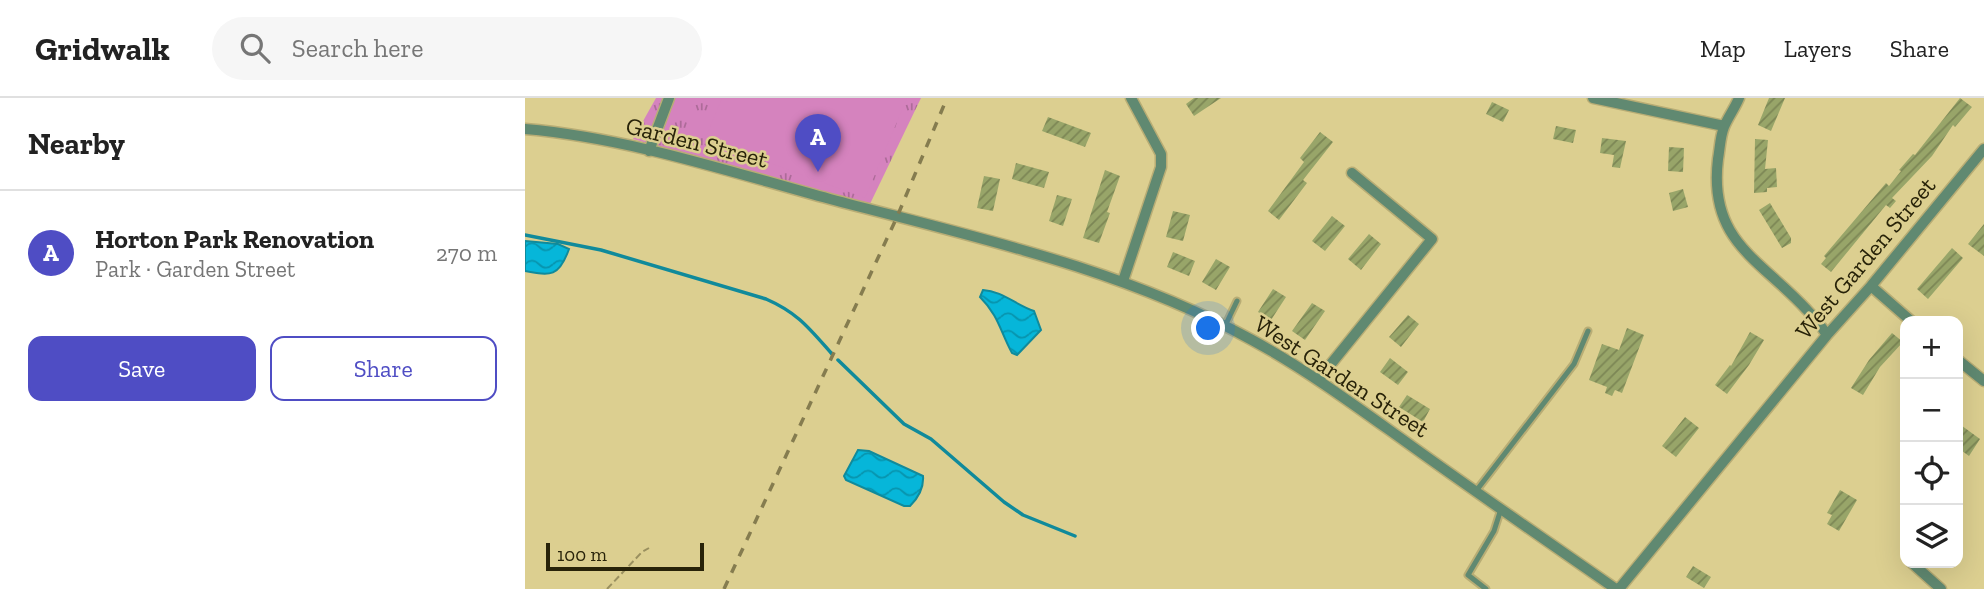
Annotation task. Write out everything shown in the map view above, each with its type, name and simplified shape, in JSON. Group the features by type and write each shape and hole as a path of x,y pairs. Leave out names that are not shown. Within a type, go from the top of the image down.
{"street":[{"path":"649,151 669,98"},
{"path":"1122,281 1161,167 1161,154 1131,98"},
{"path":"1593,98 1724,126"},
{"path":"1739,98 1724,126 1720,142 1717,188 1725,221 1731,234 1757,265 1806,309 1827,335"},
{"name":"Garden Street","path":"525,129 555,132 649,151 897,217"},
{"name":"West Garden Street","path":"897,217 1049,258 1122,281 1225,327 1318,380 1617,589 1984,149"},
{"path":"1318,380 1432,239 1352,173"},
{"path":"1871,286 1905,316"},
{"path":"1963,364 1984,381"},
{"path":"1916,568 1933,587"}],"lane":[{"path":"1225,327 1237,301"},
{"path":"1476,491 1574,364 1588,331"},
{"path":"1486,589 1468,575 1493,531 1501,509"}],"path":[{"path":"607,589 649,548"}],"green space":[{"path":"656,98 921,98 869,206 633,139"},
{"path":"722,98 907,98 865,198 705,139"}],"water":[{"path":"525,241 558,244 569,249 558,270 548,274 534,273 525,271"},
{"path":"983,290 996,293 1034,311 1041,330 1017,355 1012,353 995,317 980,297"},
{"path":"858,450 869,451 923,476 923,485 916,500 910,506 904,506 846,480 844,476"}],"building":[{"path":"1194,98 1221,98 1194,116 1186,104"},
{"path":"1769,98 1785,98 1771,131 1758,125"},
{"path":"1960,98 1972,107 1955,127 1953,125 1932,156 1892,198 1896,201 1890,208 1886,205 1831,272 1821,264 1826,258 1824,256 1886,183 1889,186 1901,171 1899,170 1915,155"},
{"path":"1492,102 1509,110 1503,122 1486,114"},
{"path":"1048,117 1091,133 1085,147 1042,131"},
{"path":"1556,126 1576,130 1573,143 1553,139"},
{"path":"1320,132 1333,142 1303,180 1307,183 1279,220 1268,211 1304,162 1300,158"},
{"path":"1602,138 1626,141 1620,168 1612,167 1614,155 1600,153"},
{"path":"1755,139 1768,140 1765,169 1776,168 1777,187 1767,188 1767,192 1754,193"},
{"path":"1669,147 1684,148 1683,172 1668,171"},
{"path":"1016,163 1049,172 1044,188 1012,179"},
{"path":"1105,170 1120,176 1099,243 1083,238"},
{"path":"984,176 1000,179 993,211 977,208"},
{"path":"1683,189 1688,207 1673,211 1669,193"},
{"path":"1057,195 1072,199 1063,226 1049,221"},
{"path":"1770,203 1791,238 1791,243 1782,248 1759,210"},
{"path":"1173,211 1190,215 1183,241 1166,237"},
{"path":"1332,216 1345,226 1325,251 1312,241"},
{"path":"1984,224 1984,256 1968,244"},
{"path":"1369,234 1381,244 1361,270 1348,259"},
{"path":"1952,248 1963,258 1928,299 1917,289"},
{"path":"1173,252 1195,261 1189,276 1167,267"},
{"path":"1216,259 1230,267 1216,290 1202,282"},
{"path":"1273,289 1286,297 1271,320 1258,312"},
{"path":"1312,303 1325,311 1305,340 1292,331"},
{"path":"1408,315 1419,324 1401,347 1389,337"},
{"path":"1627,328 1644,335 1622,393 1615,390 1612,396 1605,393 1607,387 1589,380 1602,344 1619,350"},
{"path":"1750,332 1764,340 1727,394 1715,385 1731,366"},
{"path":"1892,333 1900,340 1900,345 1880,367 1863,395 1851,388 1869,360"},
{"path":"1390,358 1408,372 1398,385 1380,372"},
{"path":"1407,395 1430,409 1423,422 1399,407"},
{"path":"1685,417 1699,428 1676,457 1662,446"},
{"path":"1963,427 1980,439 1969,456 1963,452"},
{"path":"1840,490 1857,500 1839,531 1827,524 1832,515 1827,513"},
{"path":"1693,566 1711,577 1704,588 1686,577"}],"waterway":[{"path":"525,235 601,250 766,299 795,316 832,354"},
{"path":"838,360 904,424 931,439 1004,502 1023,515 1075,536"}],"railway":[{"path":"724,589 897,217 947,98"}],"place":[{"name":"Horton Park Renovation","path":"818,172"}]}
